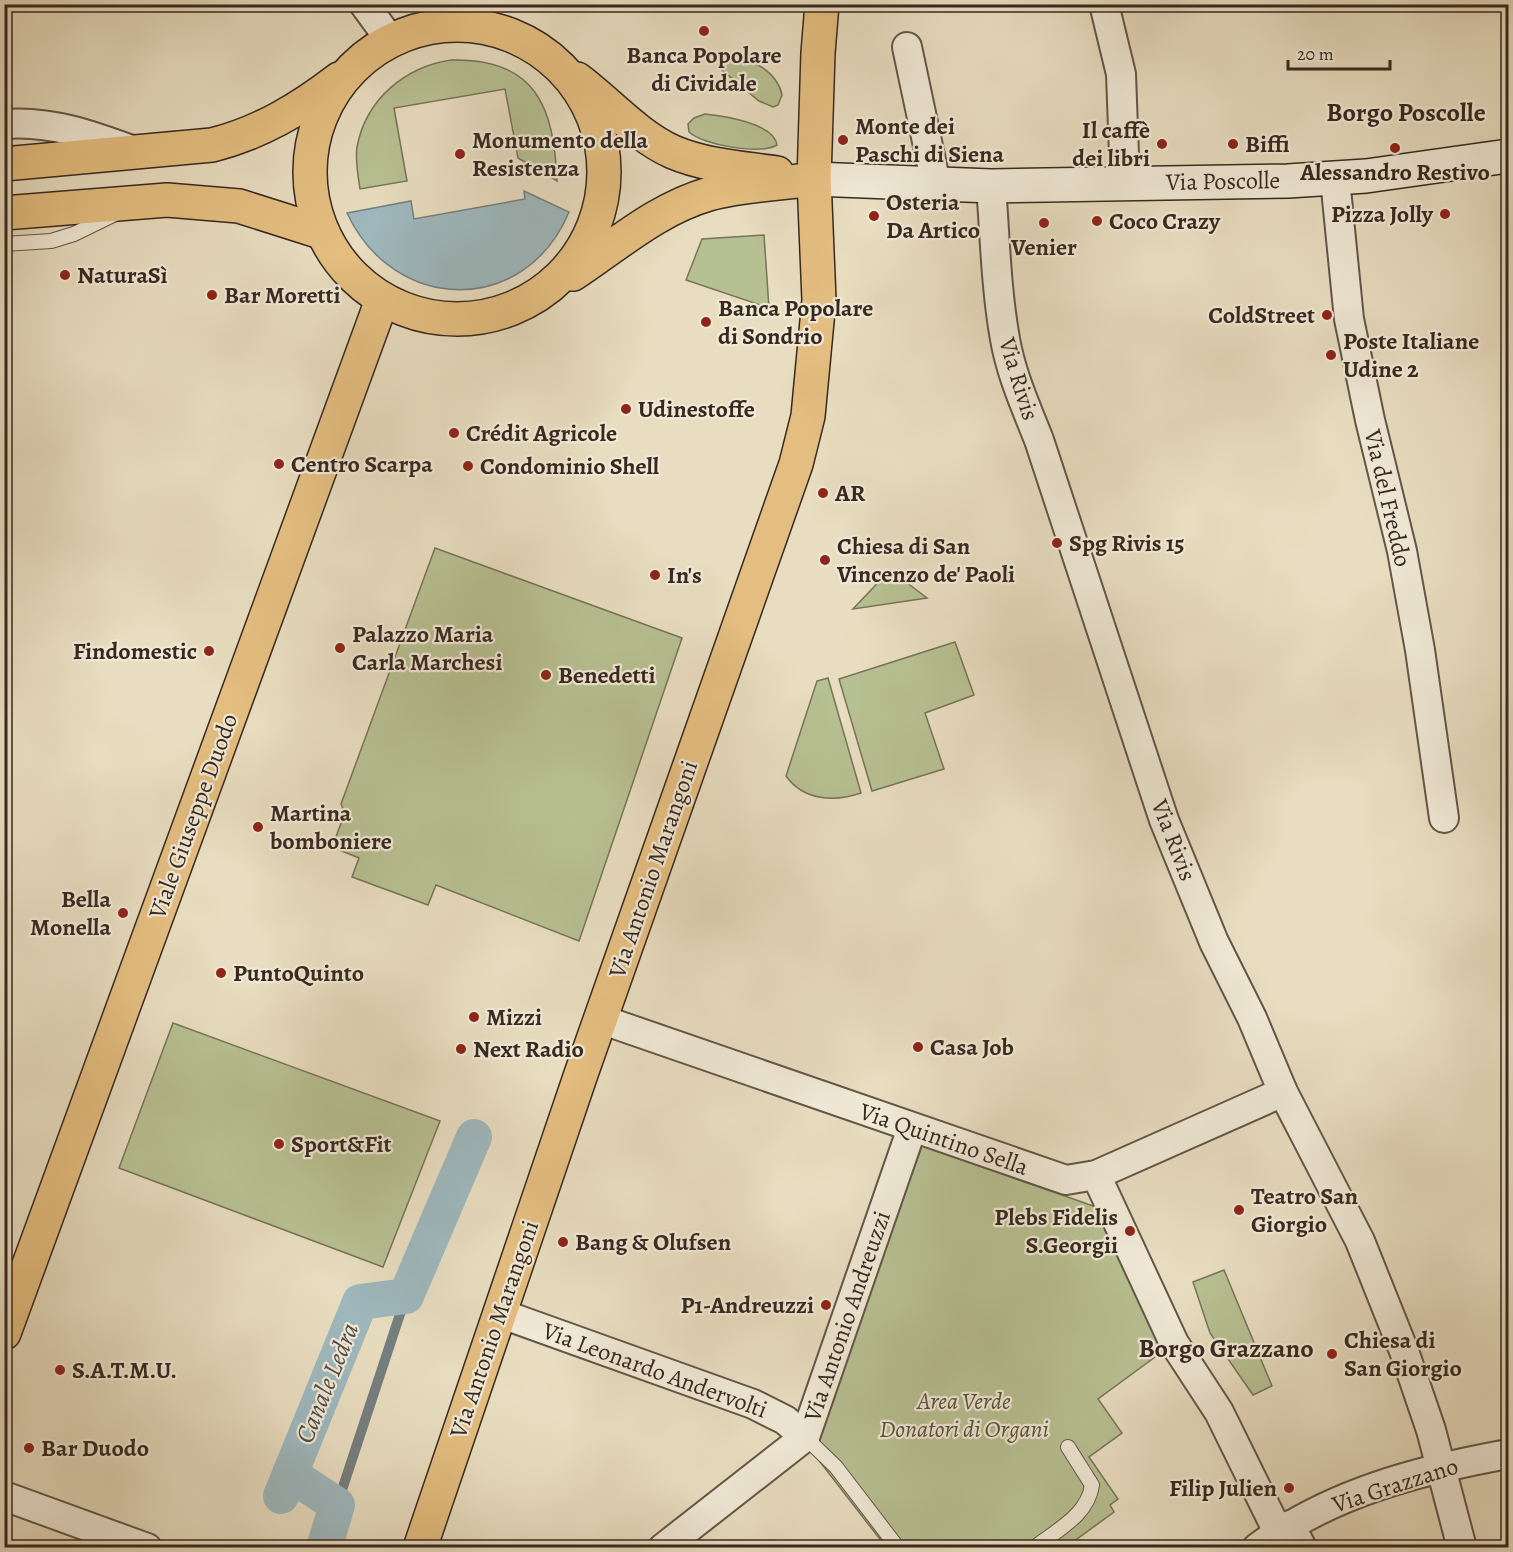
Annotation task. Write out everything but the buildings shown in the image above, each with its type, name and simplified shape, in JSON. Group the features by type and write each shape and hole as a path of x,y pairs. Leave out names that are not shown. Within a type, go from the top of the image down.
{"main road":[{"name":"Via Antonio Marangoni","path":"420,1548 600,1019 796,464 806,426 814,374 819,300 814,179 822,4"},
{"path":"4,164 212,145 239,138 284,117 391,41 469,13 514,36 553,61 638,129 671,151 711,164 814,179"},
{"path":"536,297 558,280 582,252 592,232 601,203 604,176 601,142 590,109 575,86 553,61"},
{"path":"359,63 332,94 314,138 310,186 321,232 345,269 382,300 431,318 464,320 509,311 536,297 645,223 708,194 814,179"},
{"path":"4,213 167,200 239,206 321,232"},
{"name":"Viale Giuseppe Duodo","path":"4,1333 382,300"}],"street":[{"path":"364,4 391,41"},
{"path":"1104,4 1121,74 1125,183"},
{"path":"906,47 936,184"},
{"path":"4,124 44,124 69,129 139,153"},
{"name":"Via Poscolle","path":"814,179 991,186 1335,179 1509,156"},
{"name":"Via del Freddo","path":"1335,179 1349,319 1370,420 1402,551 1420,650 1444,818"},
{"name":"Via Rivis","path":"991,186 1000,307 1005,341 1017,386 1050,471 1164,820 1214,942 1252,1018 1283,1092 1360,1241 1404,1351 1431,1430 1462,1548"},
{"name":"Via Quintino Sella","path":"600,1019 1066,1180 1096,1174 1283,1092"},
{"name":"Via Antonio Andreuzzi","path":"663,1548 805,1437 912,1128"},
{"path":"1096,1174 1174,1343 1220,1412 1282,1538"},
{"name":"Via Leonardo Andervolti","path":"500,1313 753,1404 785,1420 805,1437"},
{"name":"Via Grazzano","path":"1282,1538 1366,1489 1440,1467 1509,1454"},
{"path":"4,1496 147,1548"}],"lane":[{"path":"4,244 51,241 74,234 138,202"},
{"path":"805,1437 836,1467 898,1548"},
{"path":"1034,1548 1080,1512 1091,1497 1092,1485 1068,1447"}],"green space":[{"path":"726,55 752,62 768,72 779,86 782,95 778,105 773,107 759,101 722,70 721,59"},
{"path":"451,60 480,62 503,68 521,78 535,92 545,110 551,131 557,181 518,158 505,89 394,108 407,181 360,189 357,147 369,114 390,88 403,78 434,64"},
{"path":"705,114 758,126 774,137 777,145 769,148 745,149 696,137 689,132 688,124 694,118"},
{"path":"764,235 769,308 686,280 702,239"},
{"path":"435,548 682,638 579,941 436,885 428,905 352,877 359,858 332,847 345,813 341,804"},
{"path":"890,570 927,598 853,609"},
{"path":"955,642 974,695 925,713 944,769 872,791 839,679"},
{"path":"828,678 861,793 840,798 811,795 793,784 786,776 817,681"},
{"name":"Sport&Fit","path":"173,1023 440,1121 383,1267 119,1168"},
{"name":"Area Verde Donatori di Organi","path":"922,1146 1102,1209 1166,1349 1098,1399 1122,1433 1089,1457 1118,1499 1110,1505 1114,1512 1066,1547 886,1547 817,1458 819,1429"},
{"path":"1224,1270 1272,1386 1253,1395 1210,1333 1193,1282"}],"water":[{"path":"524,191 569,212 549,246 522,271 492,285 459,290 426,285 395,270 368,246 347,213 411,201 414,219 525,199"}],"waterway":[{"name":"Canale Ledra","path":"281,1496 360,1302 406,1296 474,1137"},
{"name":"Canale Ledra","path":"337,1505 406,1296"},
{"name":"Canale Ledra","path":"290,1474 337,1505 324,1548"}],"place":[{"name":"Banca Popolare di Cividale","path":"704,31"},
{"name":"Monte dei Paschi di Siena","path":"843,140"},
{"name":"Il caffè dei libri","path":"1162,144"},
{"name":"Biffi","path":"1233,144"},
{"name":"Alessandro Restivo","path":"1395,148"},
{"name":"Monumento della Resistenza","path":"460,154"},
{"name":"Pizza Jolly","path":"1445,214"},
{"name":"Osteria Da Artico","path":"874,216"},
{"name":"Coco Crazy","path":"1097,221"},
{"name":"Venier","path":"1044,223"},
{"name":"NaturaSì","path":"65,275"},
{"name":"Bar Moretti","path":"212,295"},
{"name":"ColdStreet","path":"1327,315"},
{"name":"Banca Popolare di Sondrio","path":"706,322"},
{"name":"Poste Italiane Udine 2","path":"1331,355"},
{"name":"Udinestoffe","path":"626,409"},
{"name":"Crédit Agricole","path":"454,433"},
{"name":"Centro Scarpa","path":"279,464"},
{"name":"Condominio Shell","path":"468,466"},
{"name":"AR","path":"823,493"},
{"name":"Spg Rivis 15","path":"1057,543"},
{"name":"Chiesa di San Vincenzo de' Paoli","path":"825,560"},
{"name":"In's","path":"655,575"},
{"name":"Palazzo Maria Carla Marchesi","path":"340,648"},
{"name":"Findomestic","path":"209,651"},
{"name":"Benedetti","path":"546,675"},
{"name":"Martina bomboniere","path":"258,827"},
{"name":"Bella Monella","path":"123,913"},
{"name":"PuntoQuinto","path":"221,973"},
{"name":"Mizzi","path":"474,1017"},
{"name":"Casa Job","path":"918,1047"},
{"name":"Next Radio","path":"461,1049"},
{"name":"Sport&Fit","path":"279,1144"},
{"name":"Teatro San Giorgio","path":"1239,1210"},
{"name":"Plebs Fidelis S.Georgii","path":"1130,1231"},
{"name":"Bang & Olufsen","path":"563,1242"},
{"name":"P1-Andreuzzi","path":"826,1305"},
{"name":"Chiesa di San Giorgio","path":"1332,1354"},
{"name":"S.A.T.M.U.","path":"60,1370"},
{"name":"Bar Duodo","path":"29,1448"},
{"name":"Filip Julien","path":"1289,1488"}],"district":[{"name":"Borgo Poscolle","path":"1406,112"},
{"name":"Borgo Grazzano","path":"1226,1348"}]}
